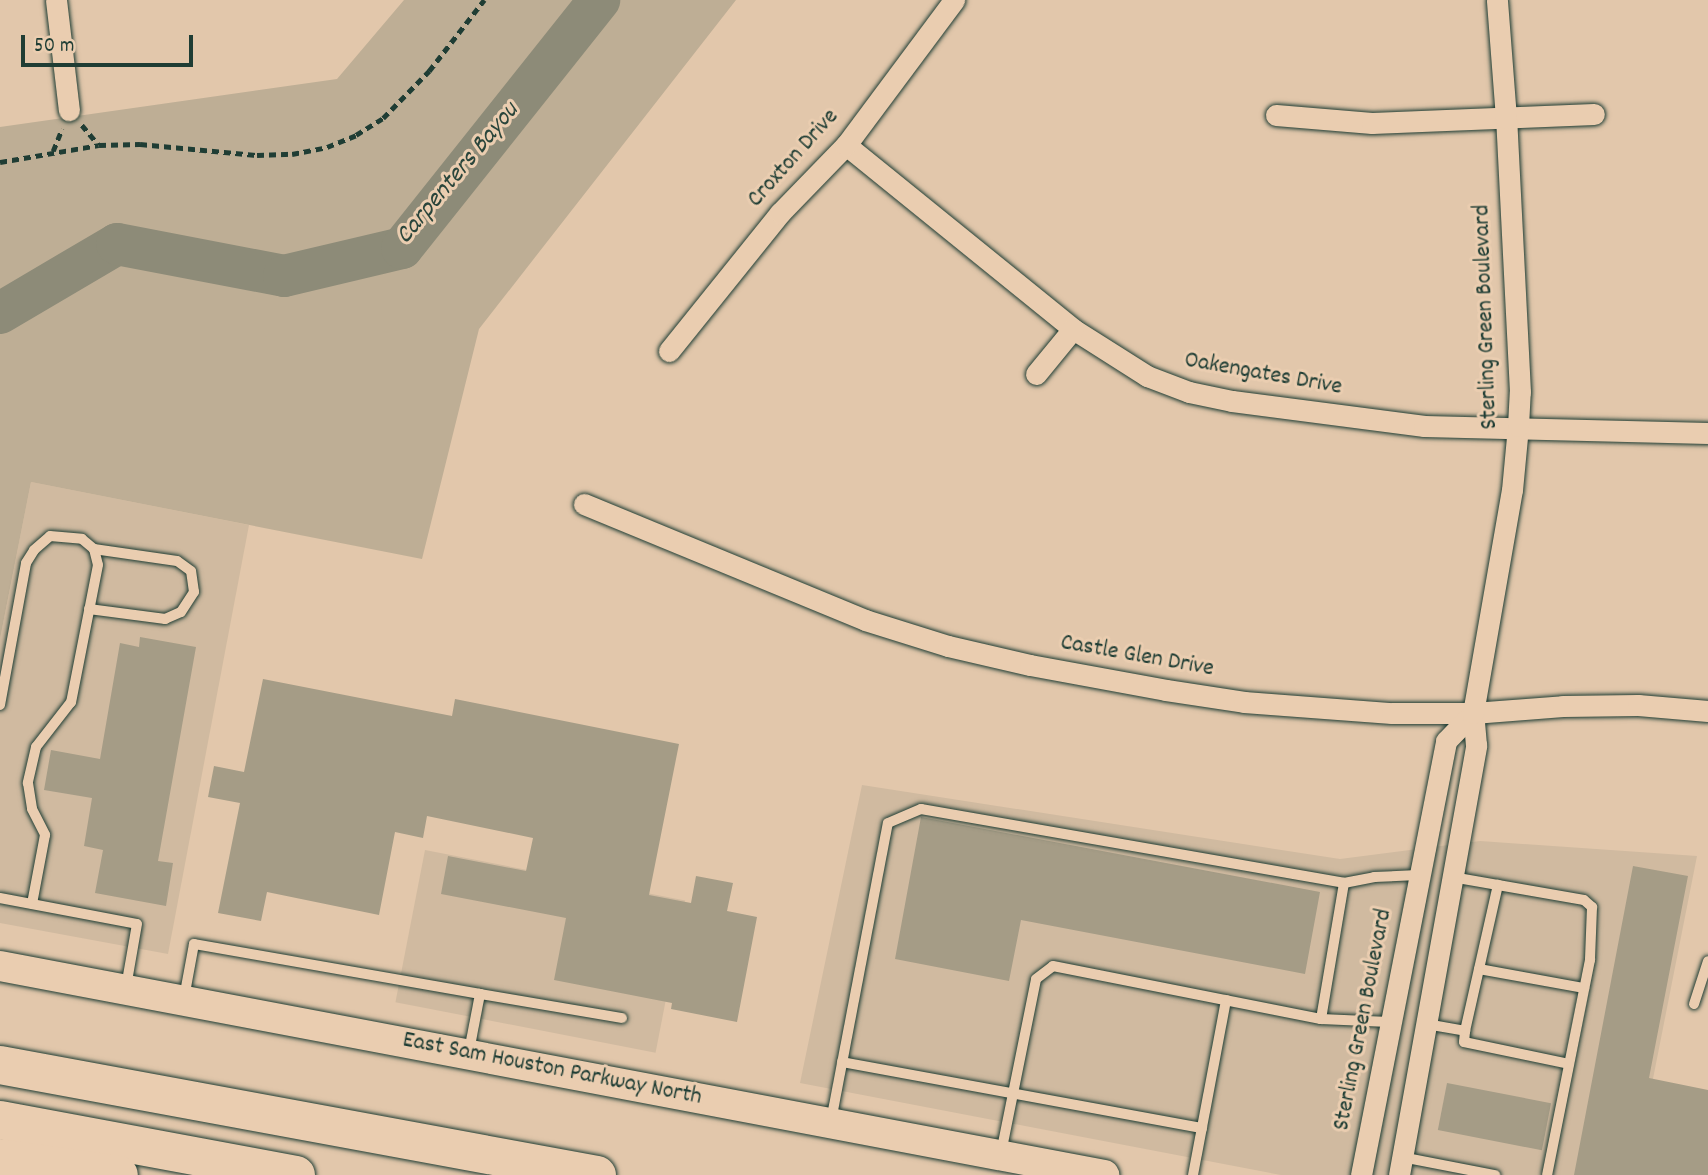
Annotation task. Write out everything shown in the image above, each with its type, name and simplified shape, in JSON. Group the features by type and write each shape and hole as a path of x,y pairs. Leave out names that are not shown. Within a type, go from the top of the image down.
{"highway":[{"path":"0,1043 59,1060 424,1130 560,1168"},
{"path":"0,1065 597,1175"},
{"path":"0,1120 296,1175"},
{"path":"0,1157 119,1175"}],"main road":[{"name":"East Sam Houston Parkway North","path":"0,966 1104,1175"}],"street":[{"path":"56,0 69,110"},
{"name":"Croxton Drive","path":"669,351 780,213 846,145 954,0"},
{"name":"Sterling Green Boulevard","path":"1401,1166 1476,745 1473,713 1512,490 1518,426 1520,392 1497,0"},
{"path":"1276,115 1372,123 1594,114"},
{"name":"Oakengates Drive","path":"846,145 1110,356 1147,376 1189,392 1221,399 1424,426 1518,426 1708,433"},
{"path":"1036,374 1073,329"},
{"name":"Castle Glen Drive","path":"584,504 865,620 1006,660 1244,702 1392,713 1473,713 1563,706 1625,705 1708,711"},
{"name":"Sterling Green Boulevard","path":"1361,1175 1446,741 1473,713"},
{"path":"1418,875 1452,877"}],"lane":[{"path":"0,705 26,563 34,550 50,536 82,539 94,549 177,561 191,571 194,592 181,612 165,619 89,609"},
{"path":"32,904 45,835 32,809 28,783 36,747 71,702 98,565 94,549"},
{"path":"831,1123 888,824 921,809 1344,883 1374,877 1418,875"},
{"path":"1452,877 1584,900 1592,907 1590,960 1547,1175"},
{"path":"1321,1019 1344,883"},
{"path":"1498,885 1464,1042 1569,1064"},
{"path":"0,898 138,924 125,989"},
{"path":"183,1000 194,944 622,1018"},
{"path":"1694,1004 1708,961"},
{"path":"1000,1155 1035,979 1053,966 1321,1019 1389,1022"},
{"path":"1479,969 1584,988"},
{"path":"468,1054 480,994"},
{"path":"1193,1175 1226,1000"},
{"path":"1426,1024 1465,1031"},
{"path":"842,1062 1202,1128"},
{"path":"1401,1166 1495,1175"}],"path":[{"path":"0,162 99,145 140,144 257,155 292,154 327,147 356,135 383,118 429,71 484,0"}],"shaded area":[{"path":"404,0 736,0 479,329 422,559 31,482 0,639 0,127 337,79"},
{"path":"31,482 249,525 168,954 0,923 0,639"},
{"path":"862,785 1340,859 1480,841 1697,856 1634,1175 1281,1175 800,1083"},
{"path":"425,850 685,901 656,1053 395,1002"}],"building":[{"path":"140,637 196,647 158,861 173,863 166,906 95,893 103,850 84,846 92,798 44,790 51,750 100,759 120,643 139,647"},
{"path":"263,679 452,716 455,699 679,744 649,895 691,903 696,876 733,883 727,911 757,917 737,1022 671,1009 672,1003 554,980 566,918 441,894 448,856 526,871 533,838 427,816 423,838 395,832 379,915 267,892 261,921 218,913 240,803 208,797 214,766 244,772"},
{"path":"921,817 1320,892 1305,974 1021,920 1009,981 895,959"},
{"path":"1633,866 1688,876 1649,1078 1708,1090 1708,1175 1574,1175"},
{"path":"1447,1083 1551,1103 1542,1150 1438,1130"}],"waterway":[{"name":"Carpenters Bayou","path":"0,313 117,244 284,276 402,248 599,0"}]}
